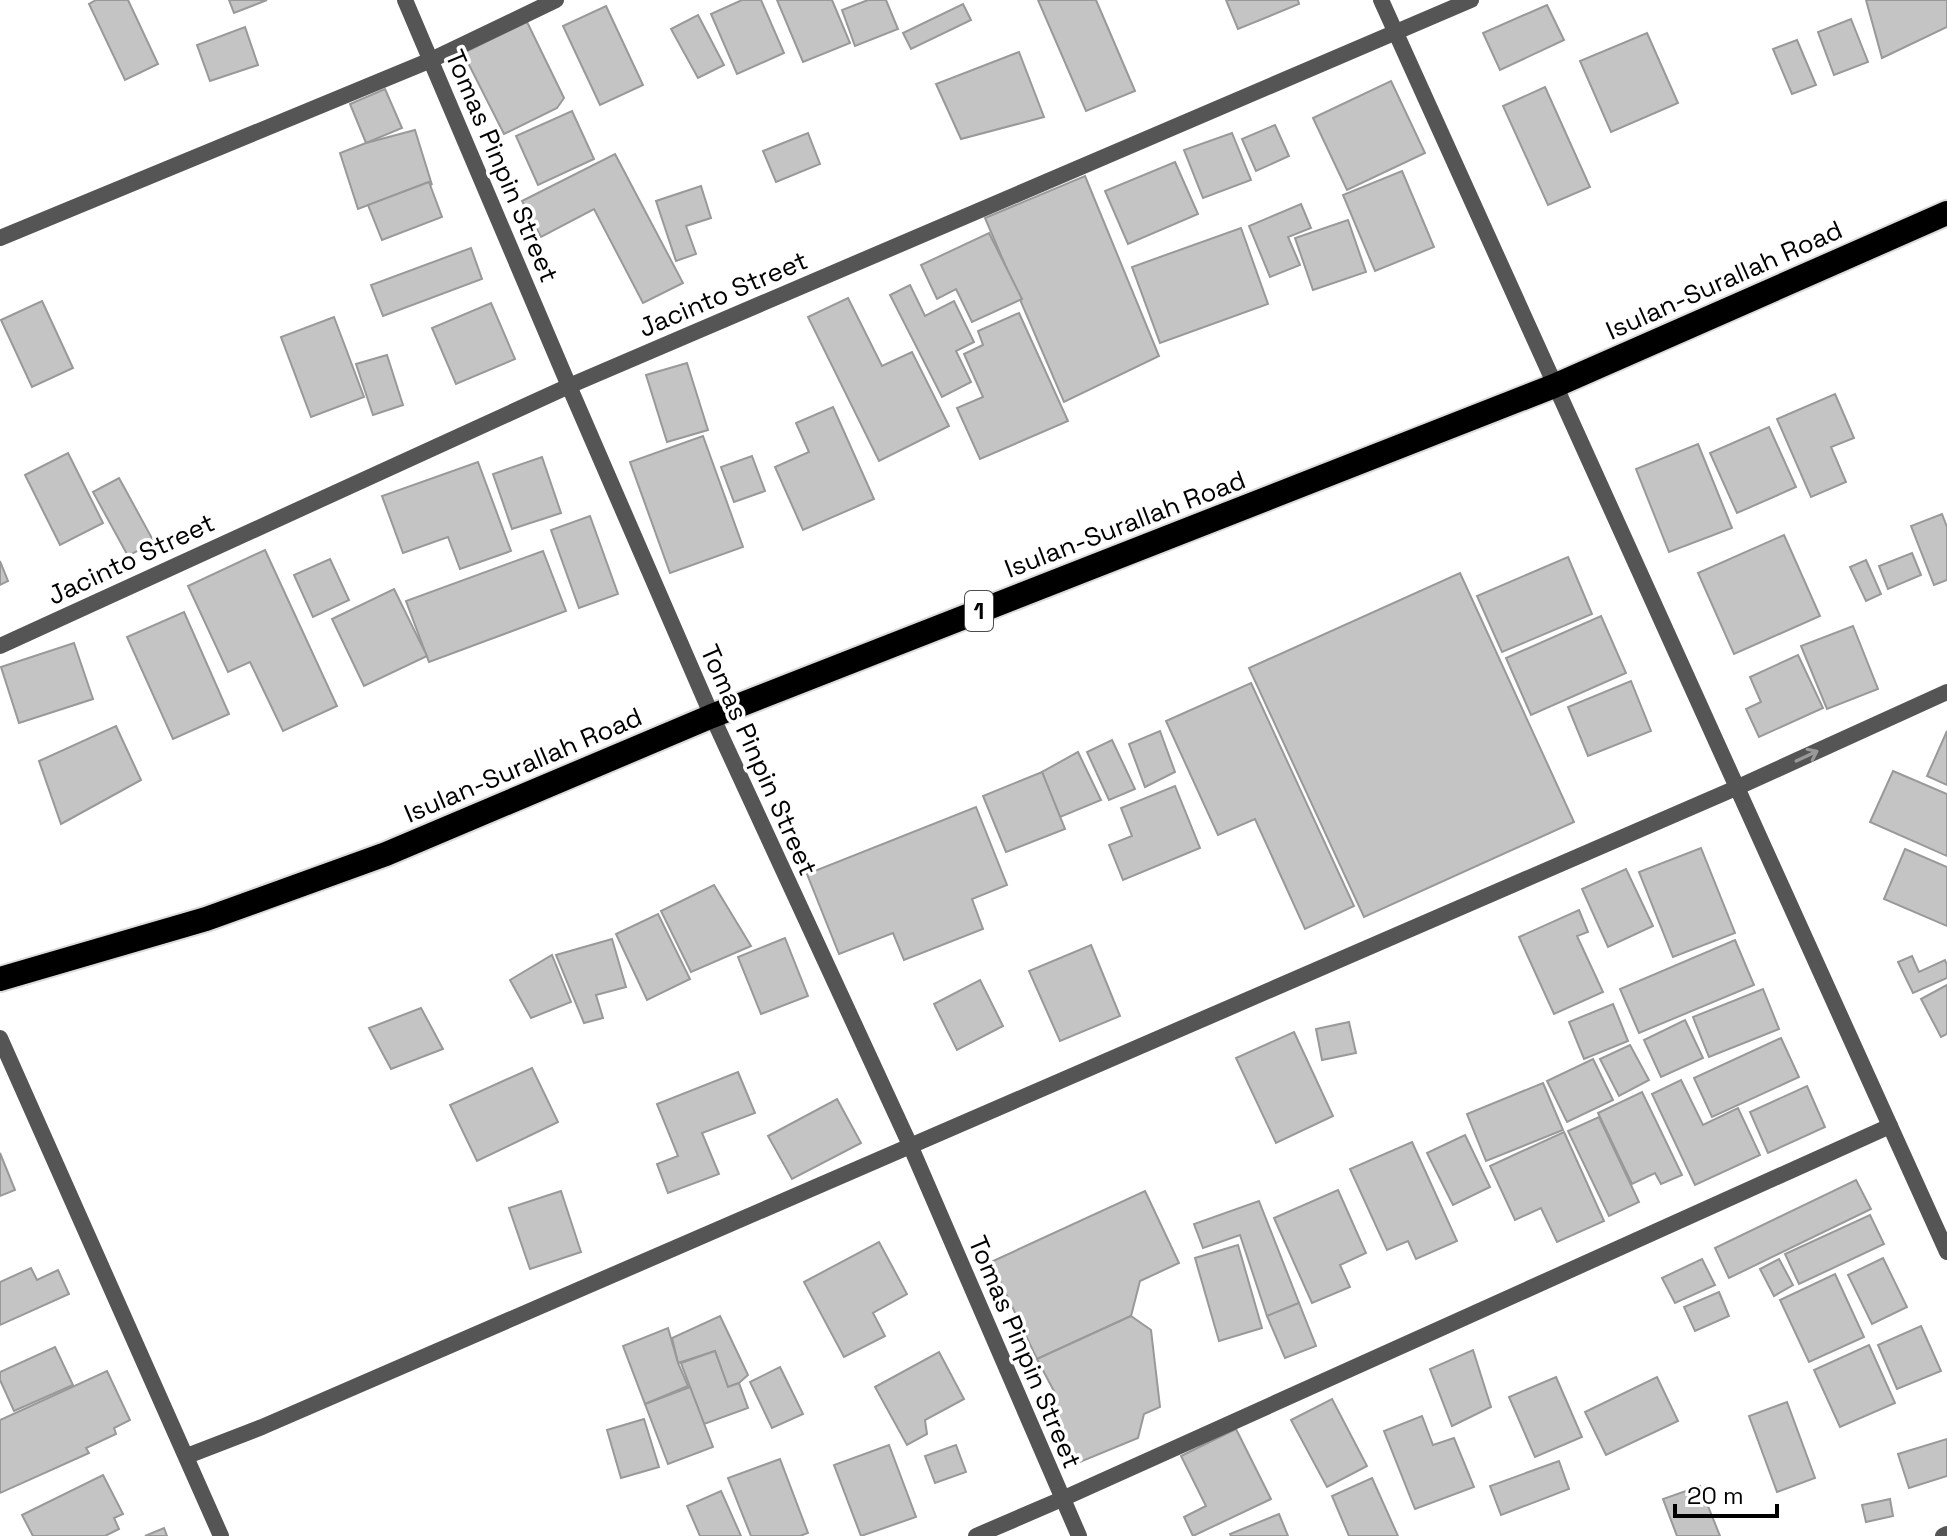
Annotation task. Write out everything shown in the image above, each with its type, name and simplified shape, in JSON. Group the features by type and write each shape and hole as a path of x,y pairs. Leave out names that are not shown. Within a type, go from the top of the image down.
{"highway":[{"name":"Isulan-Surallah Road","path":"0,979 206,919 386,854 712,716 1554,386 1947,213"}],"street":[{"name":"Tomas Pinpin Street","path":"405,0 712,716 910,1145 1079,1536"},
{"path":"0,238 431,60 556,0"},
{"path":"1381,0 1947,1252"},
{"name":"Jacinto Street","path":"0,646 569,386 1471,0"},
{"path":"187,1456 262,1427 1736,788 1947,692"},
{"path":"0,1038 221,1536"},
{"path":"976,1536 1890,1126"}],"building":[{"path":"96,0 128,0 158,64 125,80 89,4"},
{"path":"229,0 267,0 234,13"},
{"path":"742,0 761,0 784,53 737,74 711,14"},
{"path":"777,0 832,0 850,43 803,62"},
{"path":"868,0 886,0 898,29 855,46 842,10"},
{"path":"1038,0 1096,0 1135,91 1086,111"},
{"path":"1226,0 1298,0 1299,4 1238,29"},
{"path":"1866,0 1947,0 1947,27 1882,58"},
{"path":"963,4 971,20 911,49 903,33"},
{"path":"1547,5 1564,40 1500,70 1483,33"},
{"path":"606,6 643,85 600,105 563,26"},
{"path":"698,15 724,65 698,78 671,29"},
{"path":"1851,19 1868,62 1834,75 1818,32"},
{"path":"527,22 564,98 557,108 504,134 463,53"},
{"path":"245,27 258,65 210,81 197,45"},
{"path":"1647,33 1678,103 1611,132 1580,61"},
{"path":"1797,40 1816,85 1792,94 1773,49"},
{"path":"1019,52 1044,117 961,139 936,84"},
{"path":"1391,81 1425,153 1347,190 1313,118"},
{"path":"1545,87 1590,187 1548,205 1503,106"},
{"path":"385,89 402,128 366,143 350,104"},
{"path":"572,111 594,159 538,185 516,136"},
{"path":"1275,125 1289,156 1256,171 1242,139"},
{"path":"415,130 432,185 429,182 358,209 340,153"},
{"path":"808,133 820,164 776,182 763,151"},
{"path":"1232,133 1251,180 1203,198 1184,150"},
{"path":"615,154 683,283 643,303 594,209 541,237 522,201"},
{"path":"1175,162 1198,214 1128,244 1105,191"},
{"path":"1402,171 1434,247 1375,271 1343,195"},
{"path":"1085,176 1159,356 1064,402 985,218"},
{"path":"429,182 442,217 382,240 368,205"},
{"path":"701,186 711,218 686,226 696,254 676,261 656,201"},
{"path":"1301,204 1311,228 1288,237 1300,265 1270,277 1249,226"},
{"path":"1348,220 1366,272 1313,290 1295,238"},
{"path":"1241,228 1268,304 1160,343 1132,267"},
{"path":"989,233 1022,299 972,322 956,289 937,299 921,265"},
{"path":"471,248 482,279 383,316 371,285"},
{"path":"910,285 925,316 954,301 974,342 956,351 971,382 942,397 890,295"},
{"path":"848,298 882,366 912,352 949,426 879,461 808,317"},
{"path":"42,301 73,368 32,387 1,320"},
{"path":"491,303 515,359 456,384 432,328"},
{"path":"1019,313 1068,421 980,459 957,408 983,397 964,354 983,345 978,331"},
{"path":"334,317 364,397 311,417 281,337"},
{"path":"387,355 403,405 373,415 356,364"},
{"path":"687,363 708,430 667,442 646,375"},
{"path":"1835,394 1854,438 1831,447 1846,482 1811,497 1777,419"},
{"path":"833,407 874,499 803,530 775,467 809,452 796,423"},
{"path":"1769,427 1796,487 1737,513 1710,453"},
{"path":"703,436 743,547 670,573 630,462"},
{"path":"1698,444 1732,528 1669,552 1636,469"},
{"path":"68,453 103,523 60,545 25,475"},
{"path":"752,456 765,491 734,502 721,467"},
{"path":"542,457 561,513 512,529 493,474"},
{"path":"478,462 511,551 460,569 448,537 403,553 382,496"},
{"path":"119,478 154,542 128,556 93,492"},
{"path":"1942,514 1947,527 1947,580 1934,585 1911,526"},
{"path":"590,516 618,594 579,608 551,530"},
{"path":"1784,535 1820,616 1734,654 1698,573"},
{"path":"265,550 337,706 283,731 250,662 228,672 188,586"},
{"path":"543,551 566,611 429,662 406,601"},
{"path":"1912,553 1921,575 1888,589 1879,566"},
{"path":"1568,557 1592,614 1502,652 1477,596"},
{"path":"330,559 349,600 313,617 294,575"},
{"path":"1866,560 1881,594 1866,601 1850,567"},
{"path":"0,561 8,581 0,585"},
{"path":"1460,573 1574,822 1364,917 1249,668"},
{"path":"394,589 427,656 364,686 332,619"},
{"path":"184,612 229,714 173,739 127,637"},
{"path":"1601,616 1626,673 1531,715 1506,658"},
{"path":"1853,626 1878,689 1827,709 1801,646"},
{"path":"74,643 93,699 19,723 1,667"},
{"path":"1798,655 1823,708 1759,737 1746,709 1761,702 1750,677"},
{"path":"1631,681 1651,731 1588,756 1568,707"},
{"path":"1251,683 1354,906 1305,929 1255,819 1218,835 1166,721"},
{"path":"116,726 141,780 61,824 39,761"},
{"path":"1160,731 1175,772 1145,787 1129,744"},
{"path":"1947,731 1947,785 1927,776"},
{"path":"1112,740 1135,789 1109,800 1087,752"},
{"path":"1078,752 1101,800 1060,817 1042,772"},
{"path":"1893,771 1947,794 1947,856 1870,822"},
{"path":"1042,772 1065,829 1006,852 983,796"},
{"path":"1175,786 1200,848 1123,880 1109,845 1132,836 1121,808"},
{"path":"976,807 1007,885 972,899 983,929 904,960 893,933 839,954 807,874"},
{"path":"1701,848 1735,933 1673,957 1639,872"},
{"path":"1905,849 1947,867 1947,926 1884,899"},
{"path":"1626,869 1653,926 1608,947 1582,889"},
{"path":"714,885 751,946 691,972 661,911"},
{"path":"1579,910 1588,932 1577,936 1603,992 1554,1014 1519,937"},
{"path":"658,914 690,979 647,1000 616,934"},
{"path":"785,938 808,996 761,1014 738,957"},
{"path":"612,939 626,987 596,995 603,1018 584,1023 556,955"},
{"path":"1735,940 1754,985 1639,1033 1620,989"},
{"path":"1091,945 1120,1016 1060,1041 1029,971"},
{"path":"552,955 571,1002 531,1018 510,980"},
{"path":"1912,956 1919,972 1945,960 1947,978 1913,993 1898,962"},
{"path":"980,980 1003,1026 957,1050 934,1004"},
{"path":"1947,985 1947,1034 1941,1037 1921,999"},
{"path":"1763,989 1779,1029 1709,1057 1693,1017"},
{"path":"1613,1004 1628,1041 1584,1059 1569,1022"},
{"path":"421,1008 443,1049 391,1069 369,1028"},
{"path":"1685,1020 1703,1058 1661,1077 1644,1040"},
{"path":"1349,1022 1356,1053 1322,1060 1316,1029"},
{"path":"1294,1032 1333,1116 1276,1143 1236,1058"},
{"path":"1781,1038 1799,1077 1712,1117 1694,1078"},
{"path":"1630,1045 1649,1080 1619,1096 1600,1059"},
{"path":"1593,1059 1613,1100 1567,1122 1547,1081"},
{"path":"532,1068 558,1122 477,1161 450,1105"},
{"path":"738,1072 755,1113 702,1133 719,1174 668,1193 657,1164 678,1156 657,1104"},
{"path":"1681,1080 1703,1125 1738,1108 1760,1155 1695,1185 1652,1094"},
{"path":"1543,1083 1563,1130 1486,1161 1467,1114"},
{"path":"1807,1086 1825,1127 1768,1153 1750,1112"},
{"path":"1642,1092 1682,1175 1661,1184 1655,1173 1632,1184 1598,1113"},
{"path":"837,1099 861,1143 792,1179 768,1136"},
{"path":"1599,1117 1639,1202 1609,1216 1568,1131"},
{"path":"1564,1132 1604,1221 1557,1242 1541,1208 1515,1220 1490,1166"},
{"path":"1465,1135 1490,1187 1453,1205 1427,1153"},
{"path":"1412,1142 1457,1241 1416,1259 1408,1241 1387,1250 1350,1169"},
{"path":"0,1153 15,1190 0,1196"},
{"path":"1856,1180 1871,1209 1729,1278 1715,1248"},
{"path":"1338,1190 1366,1253 1340,1265 1350,1287 1312,1303 1274,1218"},
{"path":"561,1191 581,1252 530,1269 509,1208"},
{"path":"1145,1191 1179,1263 1140,1281 1131,1316 1037,1359 991,1262"},
{"path":"1259,1201 1299,1303 1267,1316 1240,1235 1203,1248 1194,1224"},
{"path":"1870,1215 1884,1244 1799,1284 1785,1254"},
{"path":"879,1242 907,1294 873,1313 885,1336 844,1357 804,1282"},
{"path":"1238,1245 1262,1328 1219,1341 1195,1258"},
{"path":"1883,1258 1907,1307 1872,1324 1848,1275"},
{"path":"1702,1259 1715,1285 1675,1303 1662,1278"},
{"path":"1779,1259 1793,1285 1774,1296 1760,1269"},
{"path":"31,1268 37,1280 58,1270 69,1294 0,1325 0,1282"},
{"path":"1835,1274 1864,1337 1809,1362 1780,1300"},
{"path":"1719,1292 1729,1316 1695,1331 1684,1307"},
{"path":"1299,1303 1316,1346 1285,1358 1267,1316"},
{"path":"720,1316 748,1375 728,1387 715,1351 678,1363 672,1338"},
{"path":"1131,1316 1151,1330 1160,1407 1144,1414 1138,1438 1075,1464 1048,1398 1056,1395 1037,1359"},
{"path":"1921,1326 1941,1371 1897,1389 1878,1345"},
{"path":"668,1328 688,1386 645,1404 623,1346"},
{"path":"1869,1345 1895,1403 1840,1427 1814,1370"},
{"path":"55,1347 73,1385 14,1411 0,1380 0,1372"},
{"path":"1473,1350 1491,1407 1452,1426 1430,1369"},
{"path":"715,1351 728,1387 739,1383 748,1408 704,1424 681,1363"},
{"path":"939,1352 964,1399 925,1420 927,1434 907,1445 875,1387"},
{"path":"780,1367 803,1414 772,1428 750,1382"},
{"path":"107,1371 130,1420 114,1428 116,1434 86,1448 89,1453 0,1493 0,1420"},
{"path":"1556,1377 1582,1437 1535,1457 1509,1397"},
{"path":"1657,1377 1678,1421 1606,1455 1585,1412"},
{"path":"690,1387 713,1447 668,1464 645,1404"},
{"path":"1332,1399 1367,1466 1327,1487 1291,1420"},
{"path":"1787,1402 1815,1478 1777,1492 1749,1416"},
{"path":"1422,1416 1433,1445 1454,1438 1474,1487 1415,1509 1384,1431"},
{"path":"644,1419 659,1467 621,1478 607,1430"},
{"path":"1236,1429 1271,1499 1193,1536 1184,1517 1206,1506 1181,1456"},
{"path":"1947,1439 1947,1476 1909,1488 1898,1454"},
{"path":"889,1445 916,1517 861,1536 834,1465"},
{"path":"956,1445 966,1472 935,1483 925,1456"},
{"path":"780,1459 808,1533 800,1536 751,1536 728,1478"},
{"path":"1559,1461 1569,1489 1501,1515 1490,1486"},
{"path":"103,1475 123,1514 114,1518 119,1529 105,1536 33,1536 22,1515"},
{"path":"1372,1478 1398,1536 1349,1536 1332,1496"},
{"path":"1700,1486 1720,1536 1677,1536 1663,1499"},
{"path":"721,1491 741,1536 700,1536 687,1506"},
{"path":"1890,1499 1893,1516 1866,1522 1862,1505"},
{"path":"1279,1514 1288,1536 1230,1534"},
{"path":"164,1528 167,1536 145,1536"}]}
